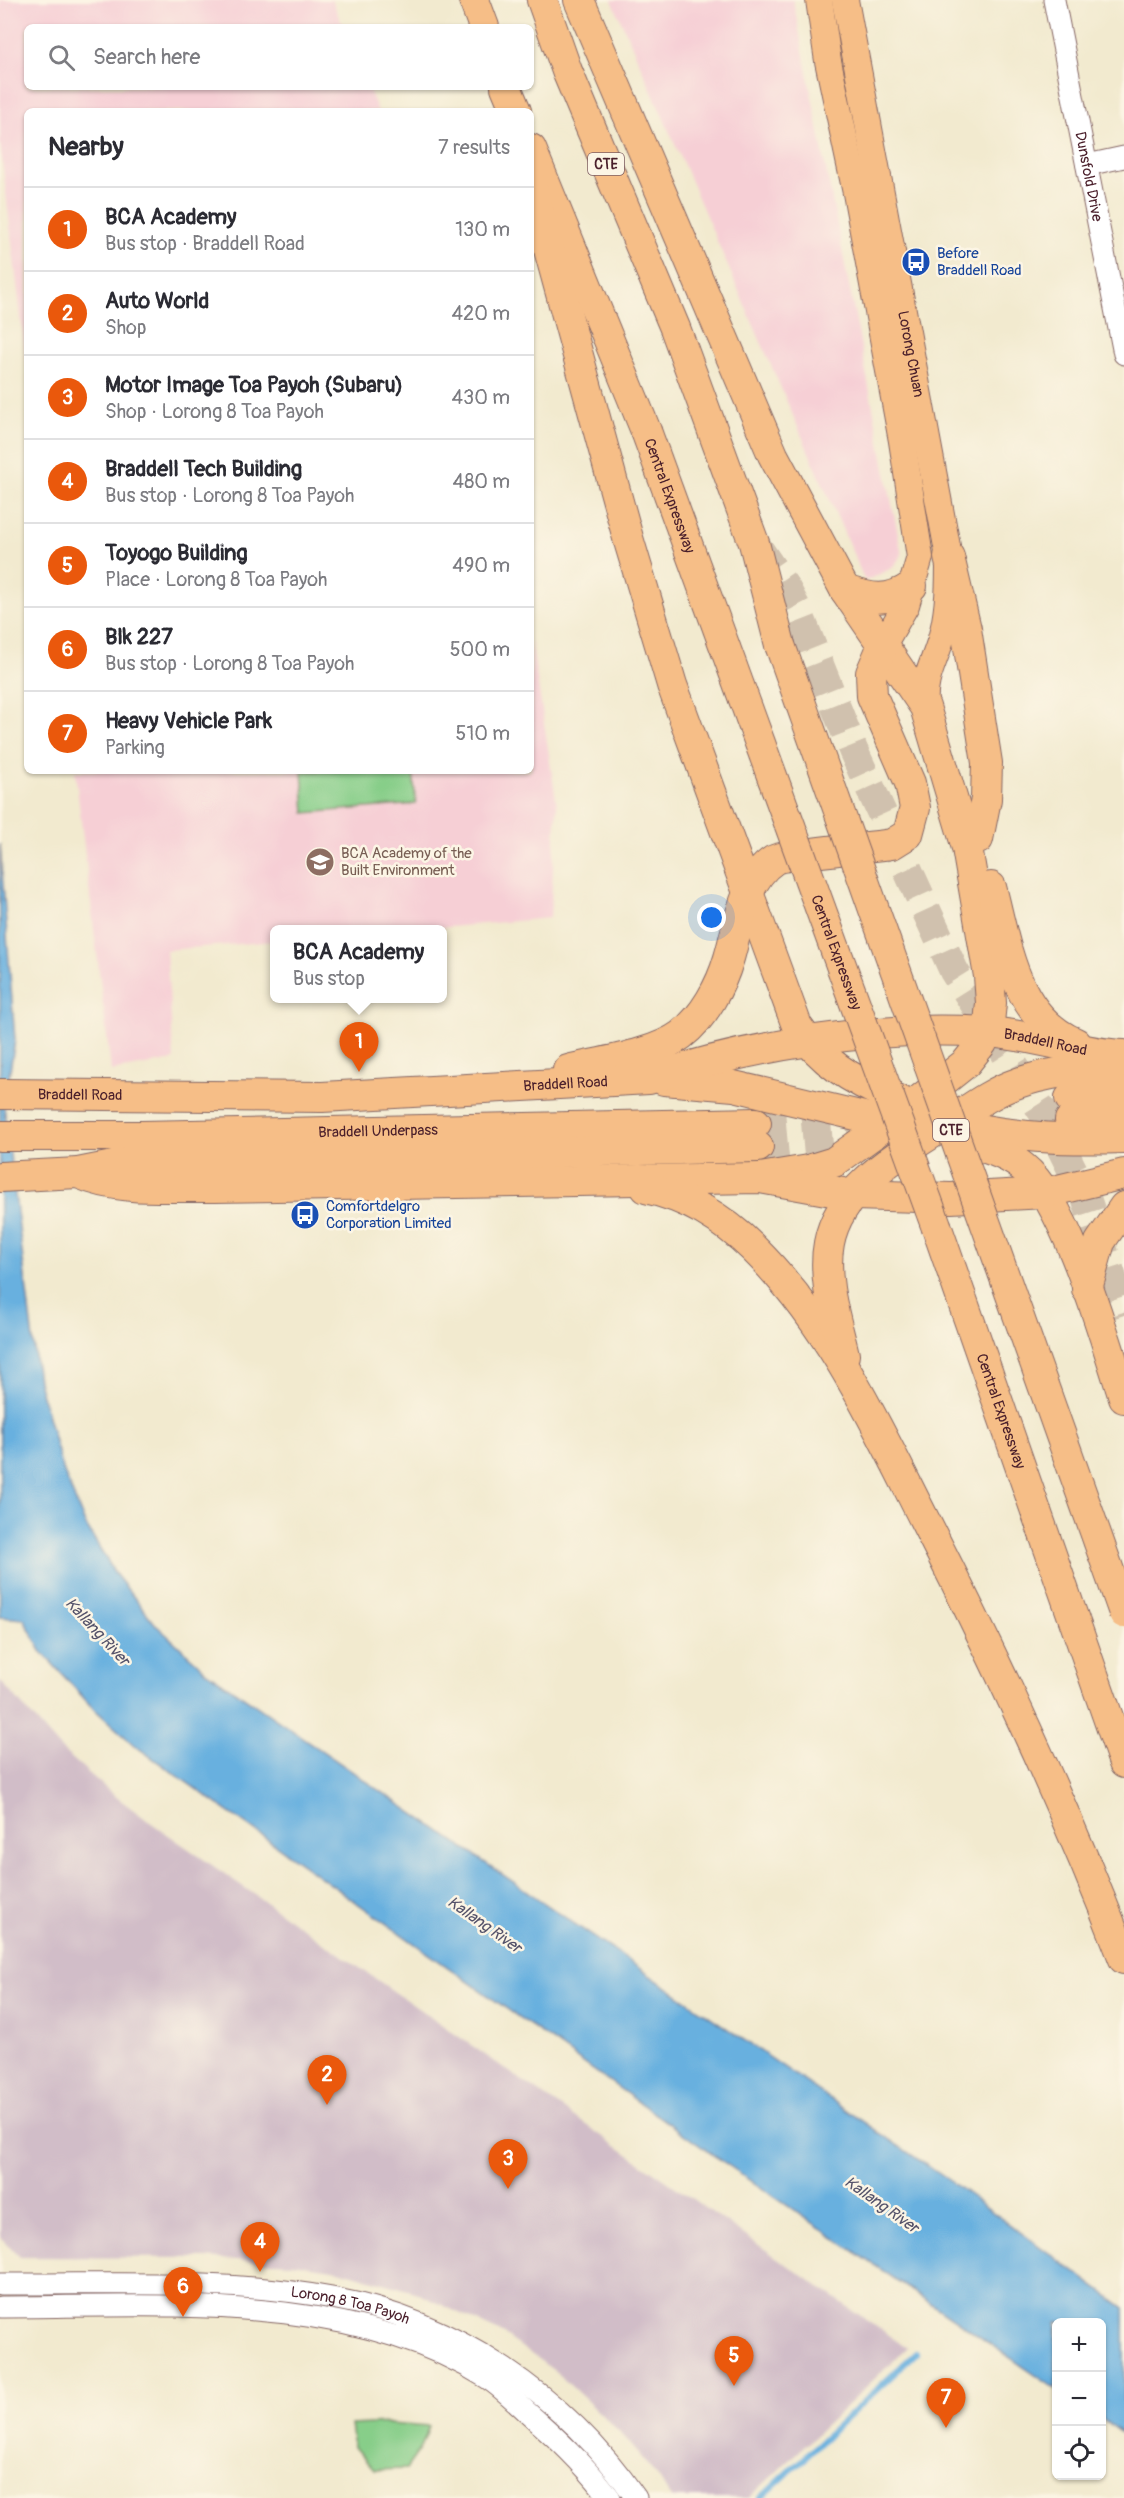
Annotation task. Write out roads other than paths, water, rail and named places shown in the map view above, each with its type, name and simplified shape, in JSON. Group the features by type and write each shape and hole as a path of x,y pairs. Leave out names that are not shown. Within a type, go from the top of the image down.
{"highway":[{"path":"474,0 482,24"},
{"name":"CTE","path":"542,0 567,71 675,328 754,543 780,645 1124,1613"},
{"path":"11,1176 78,1173 100,1183 125,1186 298,1186 760,1178 808,1170 834,1162 901,1115 972,1058 987,1032 992,1004 989,976 967,848 925,707 845,590 773,455 579,0"},
{"path":"506,90 509,108"},
{"path":"506,90 515,108"},
{"name":"Central Expressway","path":"534,156 646,431 937,1228 1124,1763"},
{"path":"534,195 628,538 672,685 797,1026 809,1043 833,1066 901,1115"},
{"path":"949,557 966,629 987,763 986,799 978,838"},
{"path":"845,590 868,598 884,600 899,595 912,586"},
{"path":"516,1086 657,1047 682,1034 713,997 729,961 749,895 758,876 775,859 892,844 908,834 915,808 910,783 872,696 871,673 883,645"},
{"path":"925,707 934,710 962,783 1006,945 1024,998 1045,1024 1059,1033 1117,1057"},
{"name":"Braddell Road","path":"8,1094 322,1097 649,1079 696,1063 892,1031 987,1032 1117,1057"},
{"path":"848,1372 830,1292 829,1244 841,1212 854,1195 877,1172 978,1103 1016,1083 1117,1057"},
{"path":"649,1079 735,1086 822,1105 901,1115 941,1128 1013,1160 1026,1169 1045,1193 1071,1247 1124,1398"},
{"path":"1016,1083 1012,1100 1015,1117 1031,1137"},
{"path":"1124,1092 1070,1109 1124,1115"},
{"path":"941,1128 1031,1137 1124,1138"},
{"name":"Braddell Underpass","path":"10,1136 757,1135 128,1163 78,1173"},
{"path":"760,1178 854,1195 951,1198 1045,1193 1124,1174"},
{"path":"578,1180 651,1189 703,1209 754,1249 786,1286 848,1372 1030,1733 1124,1959"},
{"path":"1087,1289 1100,1242 1124,1207"}],"main road":[{"name":"Lorong Chuan","path":"819,0 910,486 920,557 906,605 883,645"},
{"name":"Lorong Chuan","path":"845,0 949,557 949,603 936,659 925,683 925,707"}],"street":[{"name":"Dunsfold Drive","path":"1054,0 1124,354"},
{"path":"1087,165 1124,158"},
{"name":"Lorong 8 Toa Payoh","path":"0,2284 194,2285 276,2290 332,2298 398,2316 480,2352 530,2386 595,2446 636,2498"},
{"name":"Lorong 8 Toa Payoh","path":"0,2307 213,2307 308,2316 391,2336 449,2357 489,2379 563,2444 610,2498"}],"water":[{"name":"Kallang River","path":"0,844 15,1040 4,1106 38,1381 63,1470 85,1524 116,1575 157,1626 207,1672 957,2186 1124,2308 1124,2435 1106,2422 1106,2318 1052,2318 1052,2386 709,2152 134,1745 90,1705 41,1651 24,1619 0,1617"}],"waterway":[{"path":"761,2498 916,2353"}],"tunnel":[{"path":"755,544 786,589 798,612 853,750 954,971 1046,1117 1085,1195 1124,1315"},
{"path":"756,1123 848,1116"},
{"path":"758,1147 879,1136"}],"place":[{"name":"Before Braddell Road","path":"916,262"},
{"name":"BCA Academy of the Built Environment","path":"320,862"},
{"name":"BCA Academy","path":"359,1072"},
{"name":"Comfortdelgro Corporation Limited","path":"305,1215"},
{"name":"Auto World","path":"327,2105"},
{"name":"Motor Image Toa Payoh (Subaru)","path":"508,2189"},
{"name":"Braddell Tech Building","path":"260,2272"},
{"name":"Blk 227","path":"183,2317"},
{"name":"Toyogo Building","path":"734,2386"},
{"name":"Heavy Vehicle Park","path":"946,2428"}]}
